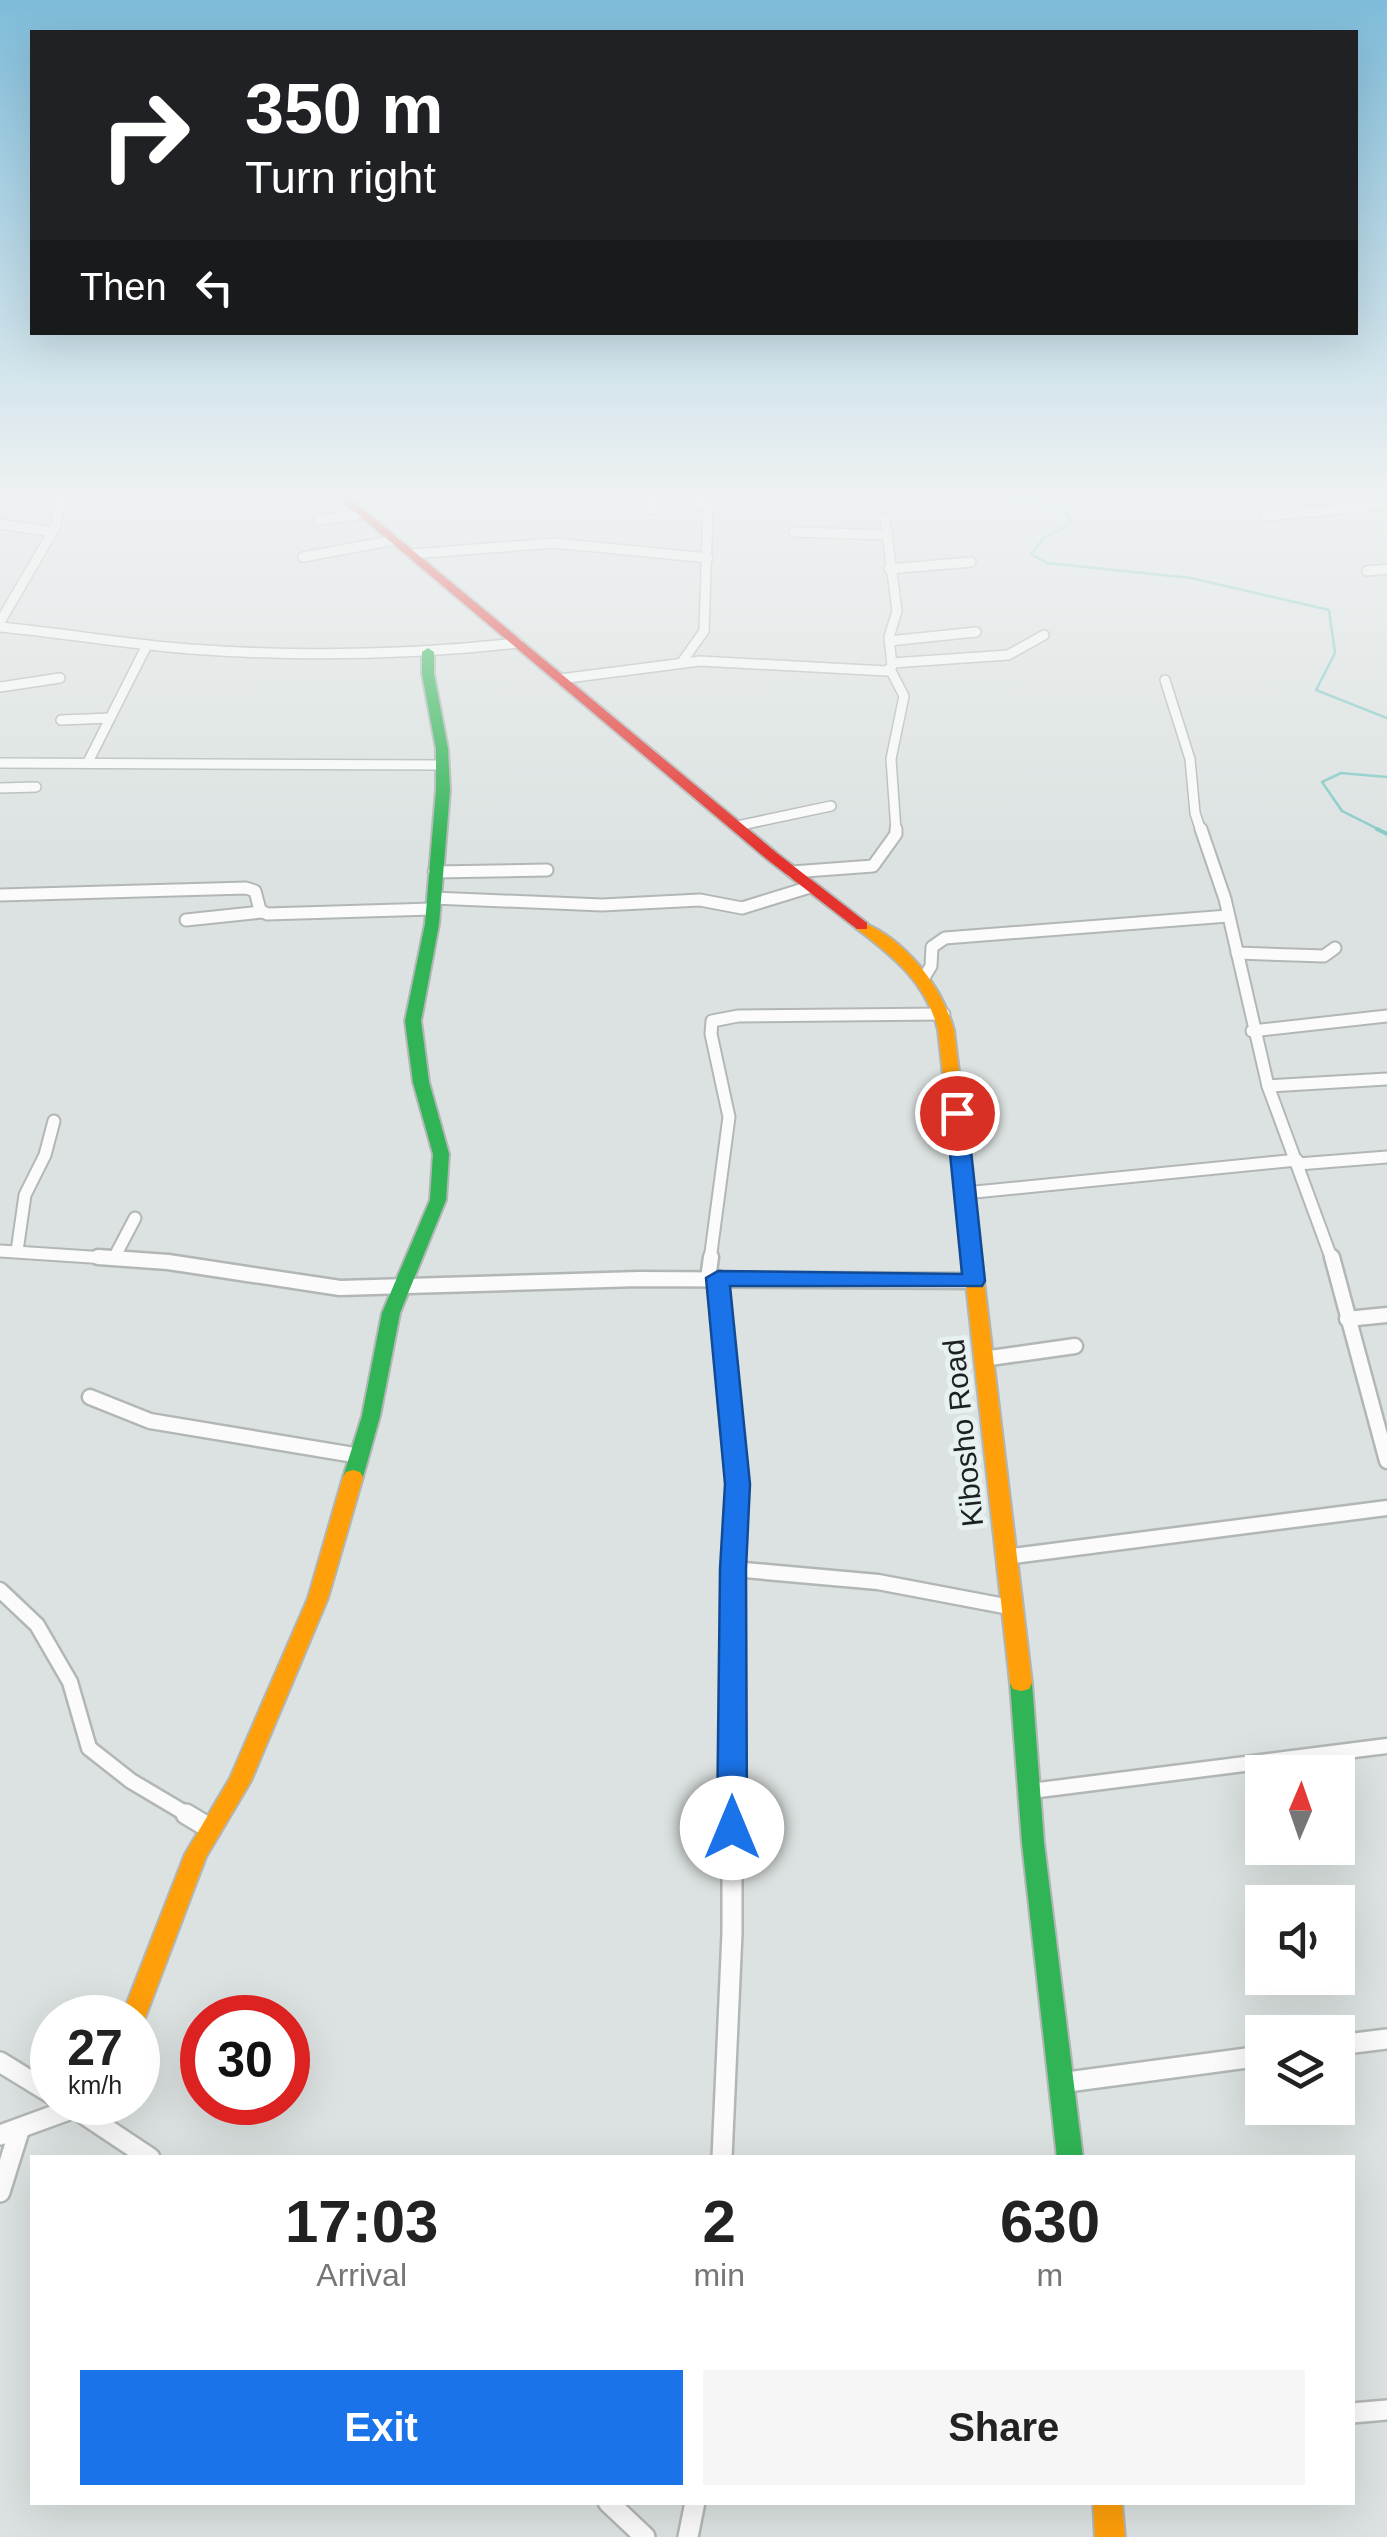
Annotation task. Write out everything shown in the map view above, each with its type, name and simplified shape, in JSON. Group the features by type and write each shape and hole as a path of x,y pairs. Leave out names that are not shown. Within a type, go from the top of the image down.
{"street":[{"name":"Kibosho Road","path":"488,618 792,872 925,976 944,1014 1005,1557 1015,1608 1030,1792 1070,2155"},
{"path":"682,662 704,632 705,618"},
{"path":"792,872 873,866 896,834 891,760 904,696 891,666 889,640 895,618"},
{"path":"0,639 2,626 147,645 315,655 428,652 518,644"},
{"path":"889,640 976,632"},
{"path":"560,679 682,662 855,672 994,657 1020,650 1044,635"},
{"path":"88,762 147,645"},
{"path":"142,1995 188,1872 240,1781 318,1598 360,1456 399,1288 429,1226 441,1179 441,1154 421,1082 414,1021 432,904 442,765 428,652"},
{"path":"0,686 60,678"},
{"path":"1166,680 1190,759 1195,813 1228,916 1252,1031 1268,1086 1328,1244 1386,1458"},
{"path":"61,720 110,718"},
{"path":"0,762 442,765"},
{"path":"0,788 36,787"},
{"path":"737,826 831,806"},
{"path":"434,872 547,870"},
{"path":"186,920 262,912 432,904 602,905 700,900 742,908 810,886"},
{"path":"0,895 246,888 255,891 262,912"},
{"path":"925,976 931,966 932,946 944,938 1228,916"},
{"path":"1237,953 1324,956 1335,948"},
{"path":"722,2155 732,1933 733,1569 738,1484 713,1278 728,1117 711,1034 712,1021 738,1016 944,1014"},
{"path":"1252,1031 1387,1016"},
{"path":"1268,1086 1387,1079"},
{"path":"16,1251 28,1187 40,1167 54,1121"},
{"path":"965,1193 1297,1162 1387,1158"},
{"path":"114,1258 135,1218"},
{"path":"0,1250 228,1270 318,1286 399,1288 713,1278 974,1281"},
{"path":"1347,1319 1387,1314"},
{"path":"984,1359 1076,1346"},
{"path":"90,1397 150,1421 360,1456"},
{"path":"1005,1557 1070,1551 1291,1517 1387,1508"},
{"path":"733,1569 878,1582 1015,1608"},
{"path":"0,1590 37,1625 70,1682 90,1748 130,1781 210,1829"},
{"path":"1030,1792 1387,1746"},
{"path":"1355,2043 1387,2039"},
{"path":"1060,2082 1245,2058"},
{"path":"0,2062 30,2080"},
{"path":"105,2125 146,2155"},
{"path":"0,2192 9,2133"},
{"path":"1355,2413 1387,2410"},
{"path":"611,2505 645,2537"},
{"path":"688,2537 693,2505"},
{"path":"1107,2505 1110,2537"}],"waterway":[{"path":"1330,618 1335,653 1316,690 1387,718"},
{"path":"1382,831 1342,811 1322,782 1341,773 1387,777"},
{"path":"1377,829 1387,834"}],"traffic: fast":[{"path":"353,1477 371,1416 391,1313 438,1200 441,1154 421,1082 413,1021 432,924 443,790 442,749 428,674 428,652"},
{"path":"1021,1683 1033,1843 1070,2155"}],"traffic: slow":[{"path":"862,926 904,959 926,983 946,1030 1021,1683"},
{"path":"142,1995 196,1854 240,1781 318,1598 353,1477"},
{"path":"1107,2505 1110,2537"}],"traffic: jam":[{"path":"488,618 773,857 862,926"}],"route":[{"path":"732,1828 733,1569 738,1484 718,1278 974,1281 957,1113"}]}
